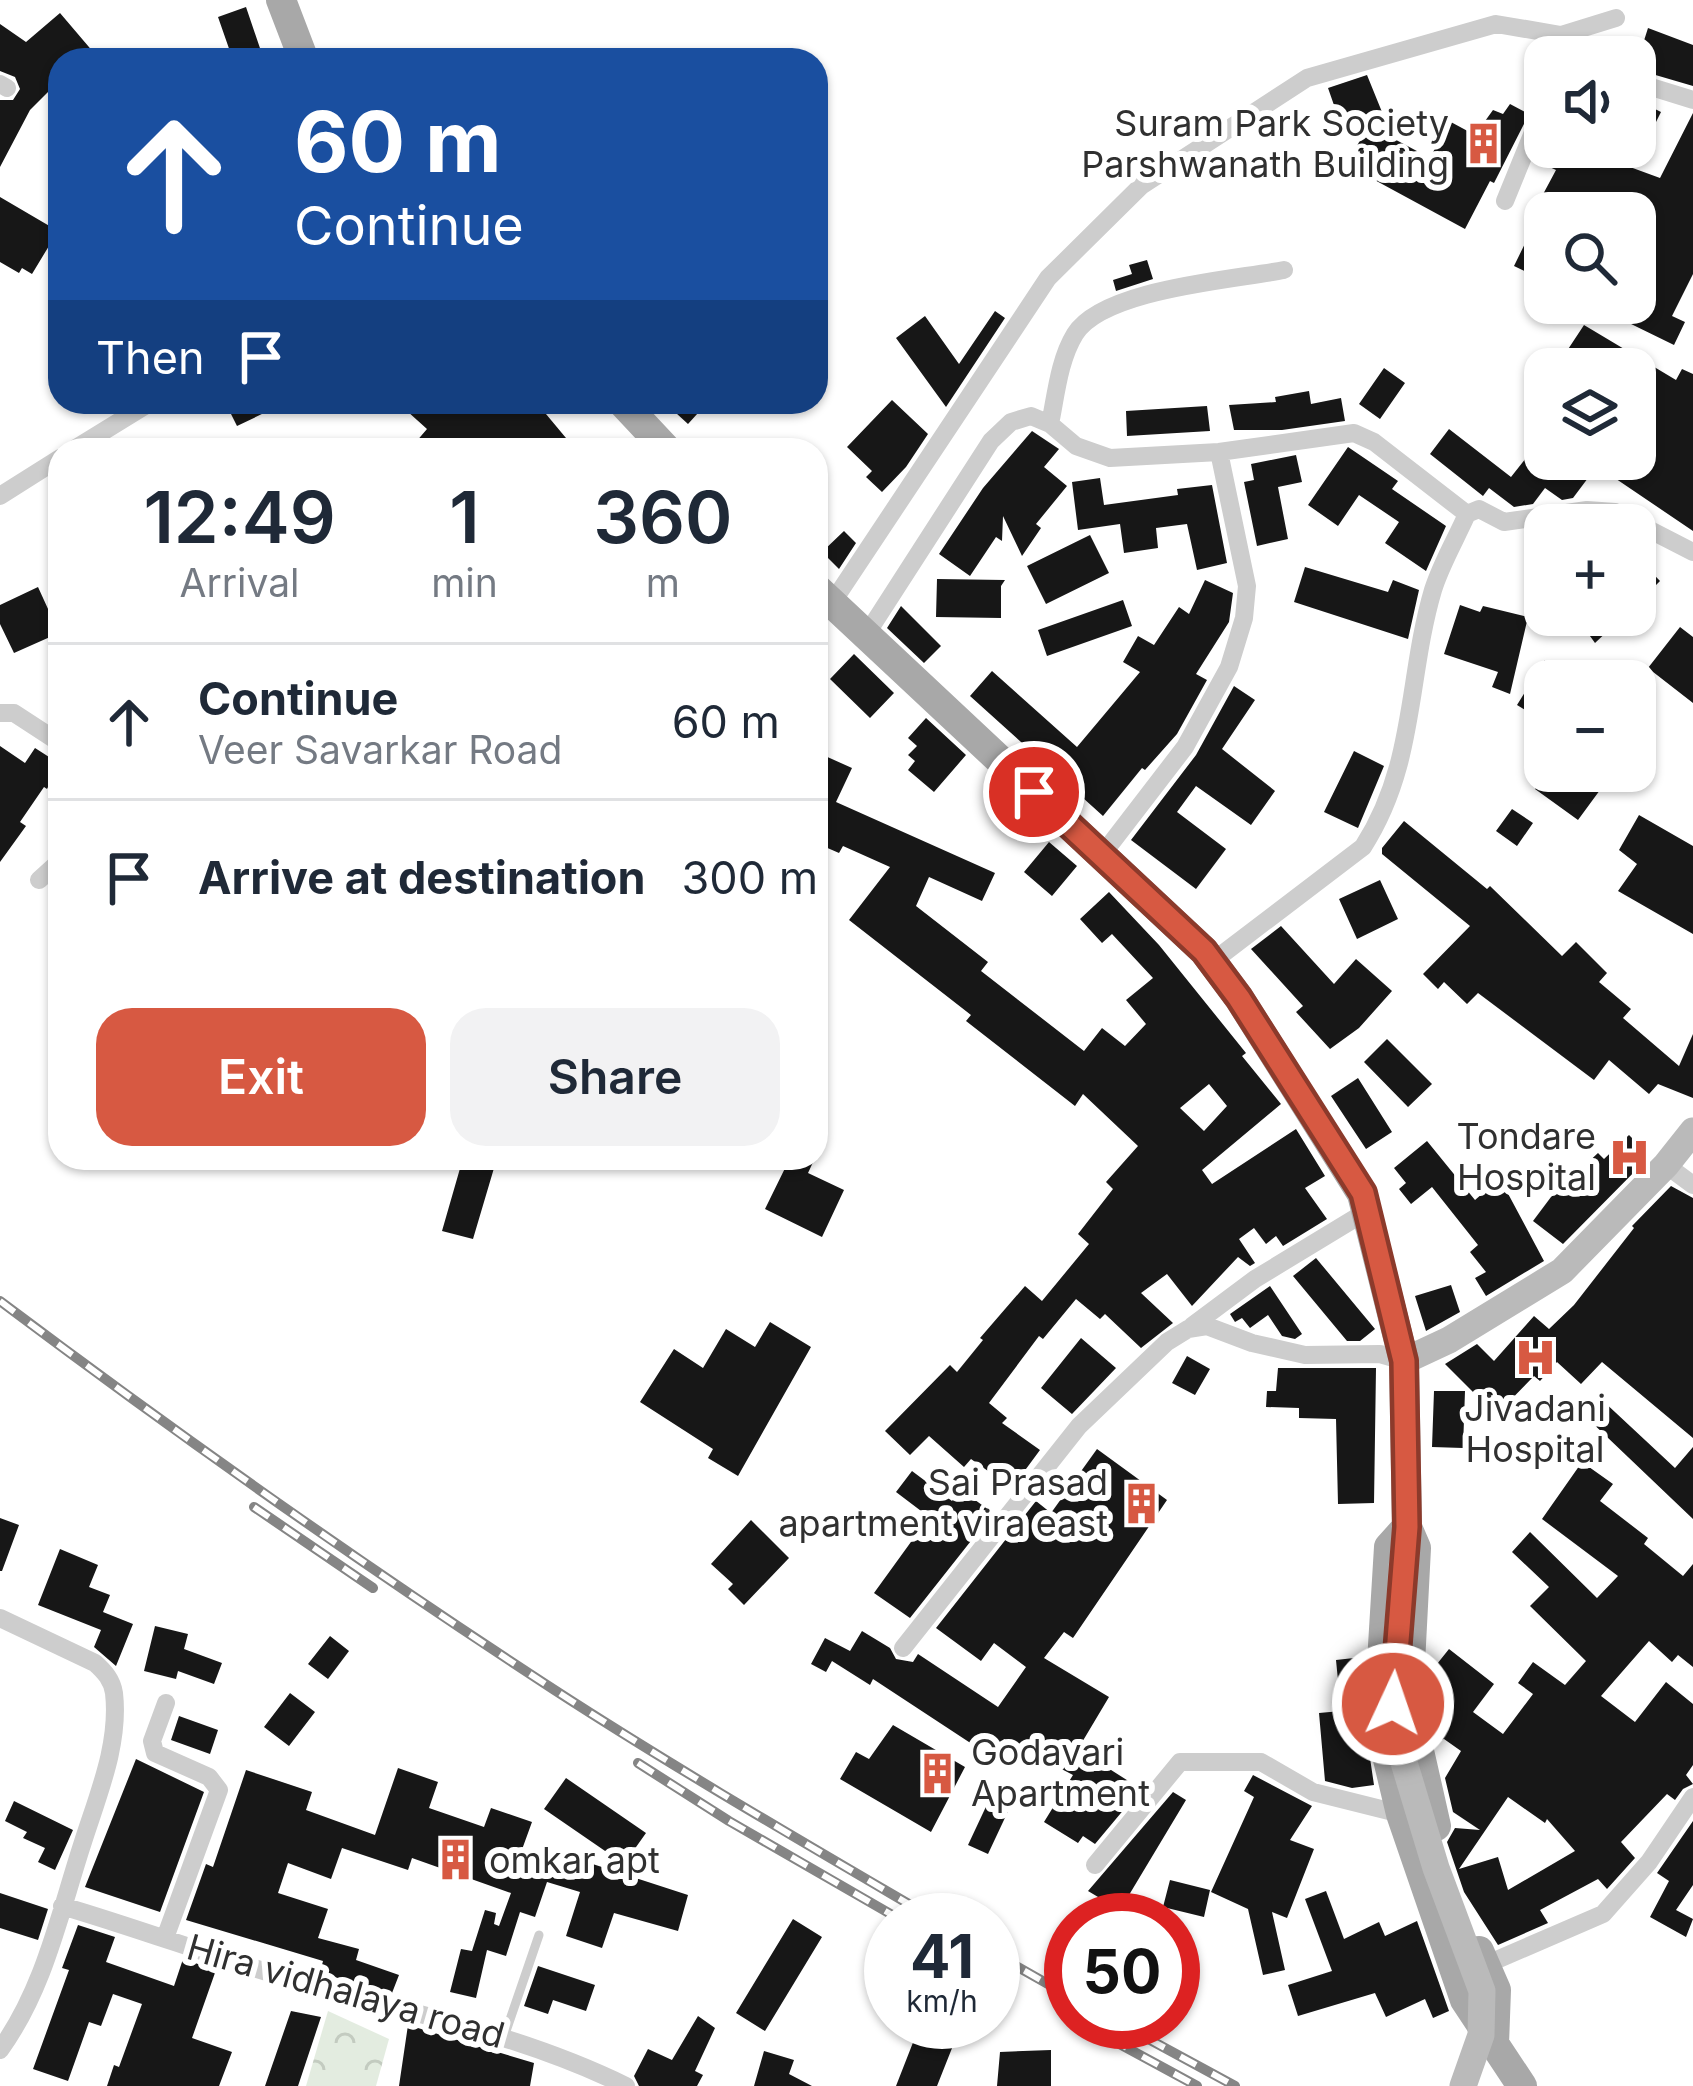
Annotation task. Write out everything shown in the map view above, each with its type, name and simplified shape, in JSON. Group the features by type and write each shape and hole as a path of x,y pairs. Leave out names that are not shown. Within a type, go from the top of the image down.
{"main road":[{"path":"281,0 299,48"},
{"path":"634,414 656,438"},
{"path":"828,600 1213,962 1363,1193 1404,1361 1407,1527 1393,1704 1399,1747 1436,1868 1482,1991 1481,2035 1463,2086"},
{"path":"1404,1361 1449,1340 1562,1271 1666,1166 1693,1131"},
{"path":"1407,1527 1389,1547 1380,1695 1387,1755 1401,1814 1465,2000 1522,2086"},
{"path":"1407,1527 1416,1548 1408,1702 1445,1862 1496,1990 1494,2044"}],"street":[{"path":"828,590 1048,278 1141,187 1307,78 1496,24 1561,35 1616,18"},
{"path":"1656,89 1693,100"},
{"path":"1505,201 1524,154"},
{"path":"1050,424 1065,356 1076,333 1100,310 1129,299 1284,270"},
{"path":"92,438 132,414"},
{"path":"866,635 991,441 1011,422 1031,416 1050,424 1076,446 1110,458 1219,452 1354,433 1374,442 1467,514"},
{"path":"1102,855 1185,747 1229,667 1244,618 1247,586 1219,452"},
{"path":"0,496 48,466"},
{"path":"1213,962 1363,847 1373,831 1402,764 1433,590 1467,514 1479,509 1504,522 1587,510 1615,512 1693,552"},
{"path":"0,713 14,713 48,735"},
{"path":"39,880 48,871"},
{"path":"1666,1166 1693,1185"},
{"path":"903,1648 1079,1426 1167,1342 1255,1280 1367,1211"},
{"path":"1189,1329 1207,1326 1305,1355 1380,1354 1404,1361"},
{"path":"0,1618 95,1664 106,1673 114,1694 112,1749 39,1981 0,2050"},
{"path":"166,1702 152,1741 154,1753 209,1777 219,1790 166,1938"},
{"path":"1095,1865 1180,1762 1262,1762 1313,1792 1401,1814"},
{"path":"1485,1965 1603,1914 1649,1862 1693,1798"},
{"name":"Hira vidhalaya road","path":"62,1906 284,1977 429,2013 626,2086"}],"lane":[{"path":"504,2037 538,1935"}],"green space":[{"path":"328,2011 389,2039 376,2086 306,2086"}],"building":[{"path":"246,7 260,48 229,48 218,17"},
{"path":"60,13 90,48 48,48 48,92 30,110 0,167 0,100 13,100 20,89 15,77 0,71 0,24 26,42"},
{"path":"1648,28 1693,45 1693,86 1656,75 1656,36 1645,36"},
{"path":"1367,75 1382,112 1342,128 1328,88"},
{"path":"1510,104 1524,111 1524,124 1465,229 1347,165 1368,125 1430,158 1449,121 1475,135 1493,110 1503,114"},
{"path":"1693,113 1693,274 1672,316 1685,322 1674,345 1631,324 1656,324 1656,192 1544,192 1556,170 1552,168 1633,168 1660,178"},
{"path":"0,197 48,225 48,248 32,274 22,268 19,273 0,262"},
{"path":"1524,246 1524,271 1514,266"},
{"path":"1147,260 1153,279 1116,291 1113,280 1132,274 1129,265"},
{"path":"995,311 1005,318 946,407 896,338 925,316 959,364"},
{"path":"1584,325 1622,348 1569,348"},
{"path":"1384,368 1405,383 1380,419 1359,404"},
{"path":"1656,368 1676,380 1682,369 1693,374 1693,531 1618,480 1656,480"},
{"path":"1309,391 1311,404 1341,398 1345,421 1282,430 1234,430 1229,405 1276,402 1275,397"},
{"path":"892,400 928,434 882,492 866,477 872,471 847,447"},
{"path":"1207,406 1210,431 1127,436 1126,411"},
{"path":"231,414 262,414 237,426"},
{"path":"410,414 546,414 566,438 419,438 427,429"},
{"path":"677,414 697,414 688,424"},
{"path":"1449,429 1511,477 1524,461 1524,480 1586,480 1573,498 1562,500 1545,488 1533,504 1514,507 1489,488 1483,496 1430,454"},
{"path":"1032,431 1059,449 1044,467 1067,486 1036,524 1041,528 1022,556 1003,516 1002,541 996,537 970,576 939,554 983,488"},
{"path":"1348,447 1398,481 1392,489 1446,526 1426,571 1385,543 1399,522 1359,495 1338,526 1308,505"},
{"path":"1296,455 1302,482 1278,487 1288,539 1257,546 1244,482 1254,480 1251,464"},
{"path":"1100,478 1104,505 1178,495 1177,489 1212,485 1227,563 1197,570 1187,524 1156,528 1158,548 1124,553 1120,524 1078,530 1072,482"},
{"path":"844,531 856,543 839,569 828,558 828,546"},
{"path":"1090,535 1109,573 1046,604 1027,566"},
{"path":"1305,567 1388,592 1393,580 1419,590 1408,639 1294,602"},
{"path":"937,579 1005,580 1001,618 936,617"},
{"path":"1205,580 1233,593 1229,622 1196,674 1207,680 1177,734 1103,816 970,696 992,671 1077,747 1140,672 1123,662 1138,636 1154,645 1179,607 1189,614"},
{"path":"38,587 48,609 48,638 14,653 0,624 0,605"},
{"path":"1123,600 1132,626 1047,656 1038,630"},
{"path":"1460,605 1524,616 1510,694 1492,687 1498,672 1444,654"},
{"path":"901,606 941,646 924,663 887,628"},
{"path":"1680,627 1693,637 1693,703 1656,674 1654,660"},
{"path":"854,654 894,693 870,718 830,679"},
{"path":"1234,686 1255,700 1222,749 1275,791 1251,825 1196,786 1177,812 1226,849 1196,889 1131,840 1196,755"},
{"path":"926,718 966,755 934,792 908,770 915,761 908,755 917,746 908,738"},
{"path":"0,746 25,763 35,748 48,756 48,787 20,822 26,826 0,862"},
{"path":"1354,751 1384,766 1358,828 1324,812"},
{"path":"828,757 852,768 836,802 995,873 982,901 929,877 916,906 988,962 981,971 1084,1051 1102,1028 1125,1046 1146,1024 1126,1000 1153,978 1112,934 1102,943 1080,919 1109,892 1159,945 1281,1104 1202,1170 1212,1184 1296,1129 1325,1176 1305,1188 1327,1219 1283,1246 1276,1236 1266,1244 1254,1228 1239,1239 1255,1263 1250,1266 1238,1257 1192,1306 1167,1274 1141,1293 1173,1323 1141,1348 1105,1314 1100,1319 1076,1299 1043,1339 1039,1336 989,1403 1007,1418 1002,1423 1040,1450 1012,1488 971,1459 964,1467 929,1436 910,1455 885,1431 950,1365 957,1372 1025,1286 1042,1301 1089,1244 1078,1234 1113,1189 1106,1182 1138,1146 1083,1094 1075,1106 966,1021 971,1015 849,920 890,867 843,846 839,853 828,848","holes":["1209,1084 1227,1106 1204,1131 1180,1108"]},
{"path":"1539,792 1599,792 1578,820"},
{"path":"1512,809 1533,823 1517,846 1496,831"},
{"path":"1639,815 1693,846 1693,934 1618,891 1637,864 1619,850"},
{"path":"1404,821 1487,889 1490,886 1562,956 1576,942 1607,973 1599,982 1631,1009 1623,1018 1679,1066 1693,1034 1693,1098 1658,1084 1649,1094 1609,1060 1594,1080 1478,993 1467,1004 1444,982 1438,989 1423,974 1470,926 1382,854"},
{"path":"1049,842 1077,866 1052,896 1024,872"},
{"path":"1380,880 1398,919 1357,939 1339,899"},
{"path":"1281,926 1334,984 1356,959 1392,991 1359,1028 1330,1049 1296,1012 1303,1006 1251,949"},
{"path":"1387,1039 1432,1084 1408,1107 1364,1062"},
{"path":"1358,1078 1392,1132 1366,1149 1331,1096"},
{"path":"1629,1135 1650,1156 1563,1244 1533,1221 1598,1153 1604,1159"},
{"path":"1427,1141 1475,1200 1490,1187 1496,1195 1505,1188 1544,1261 1486,1296 1475,1278 1486,1272 1470,1252 1478,1245 1432,1187 1411,1204 1399,1189 1406,1183 1394,1168"},
{"path":"460,1170 493,1170 473,1239 442,1231"},
{"path":"784,1170 809,1170 844,1190 822,1237 765,1209"},
{"path":"1671,1186 1693,1198 1693,1438 1602,1362 1581,1384 1557,1362 1540,1381 1534,1376 1496,1415 1445,1364 1477,1344 1494,1361 1534,1316 1549,1329 1574,1305 1632,1226"},
{"path":"1316,1258 1375,1329 1360,1341 1347,1341 1293,1276"},
{"path":"1451,1285 1460,1312 1426,1331 1415,1296"},
{"path":"1270,1286 1302,1334 1295,1339 1282,1336 1268,1315 1250,1328 1242,1318 1235,1322 1230,1314"},
{"path":"770,1322 811,1347 738,1476 708,1458 713,1449 640,1402 674,1349 703,1368 726,1329 755,1347"},
{"path":"1081,1338 1116,1368 1072,1414 1041,1388"},
{"path":"1187,1356 1210,1369 1195,1395 1172,1383"},
{"path":"1278,1368 1376,1368 1374,1503 1338,1504 1336,1419 1299,1418 1299,1408 1266,1407 1267,1391 1276,1391"},
{"path":"1434,1391 1465,1391 1463,1448 1432,1447"},
{"path":"1601,1399 1675,1468 1693,1447 1693,1519 1585,1416"},
{"path":"1097,1449 1167,1500 1073,1638 1064,1632 1044,1658 1109,1697 1078,1749 1141,1789 1095,1844 1083,1836 1078,1843 1044,1822 1073,1775 1004,1739 994,1753 978,1742 975,1746 873,1679 870,1685 832,1661 826,1672 811,1664 825,1638 850,1651 862,1631 890,1648 896,1659 913,1662 918,1654 998,1707 1026,1667 994,1643 981,1661 936,1628 1036,1501 1051,1513"},
{"path":"1582,1462 1613,1484 1600,1501 1648,1538 1644,1544 1683,1576 1693,1564 1693,1667 1678,1655 1672,1662 1649,1641 1601,1696 1635,1722 1666,1682 1693,1704 1693,1765 1686,1775 1693,1784 1675,1800 1667,1794 1621,1842 1635,1858 1607,1889 1598,1879 1540,1910 1548,1923 1498,1945 1464,1892 1447,1842 1455,1828 1480,1830 1453,1812 1445,1778 1461,1751 1444,1739 1437,1741 1428,1697 1444,1693 1429,1681 1429,1674 1449,1649 1494,1684 1473,1712 1503,1734 1533,1694 1518,1683 1533,1662 1565,1685 1586,1661 1530,1606 1549,1587 1512,1552 1530,1532 1597,1598 1618,1576 1542,1519","holes":["1508,1797 1545,1823 1547,1819 1575,1851 1508,1890 1498,1857 1459,1869"]},
{"path":"912,1471 952,1501 960,1489 993,1513 910,1618 874,1593 929,1517 896,1492"},
{"path":"0,1518 19,1525 2,1571 0,1571"},
{"path":"751,1520 789,1558 744,1605 728,1589 733,1584 711,1564"},
{"path":"60,1549 98,1565 89,1587 110,1595 103,1612 133,1624 116,1666 94,1647 101,1630 38,1605"},
{"path":"155,1626 188,1634 184,1649 222,1663 214,1684 178,1671 176,1679 144,1671"},
{"path":"330,1636 349,1651 328,1679 308,1664"},
{"path":"1363,1657 1361,1697 1374,1785 1352,1788 1325,1781 1319,1713 1341,1711 1336,1660"},
{"path":"290,1693 315,1712 289,1746 264,1727"},
{"path":"179,1716 218,1730 210,1754 171,1740"},
{"name":"Godavari Apartment","path":"893,1725 965,1767 931,1832 840,1779 856,1752 869,1759"},
{"path":"136,1759 204,1792 160,1912 85,1887"},
{"path":"398,1768 438,1782 429,1808 484,1827 491,1808 532,1822 520,1855 564,1870 568,1856 688,1895 678,1931 614,1913 602,1948 566,1936 580,1892 547,1882 535,1917 520,1912 506,1956 487,1950 476,1998 450,1992 461,1949 472,1951 485,1910 496,1913 494,1924 499,1926 511,1893 412,1858 408,1870 342,1848 331,1879 288,1863 278,1893 328,1909 318,1938 359,1949 356,1960 399,1975 392,1993 320,1973 323,1961 186,1920 206,1864 213,1867 246,1770 312,1792 306,1810 375,1835"},
{"path":"1253,1775 1312,1806 1290,1840 1314,1849 1287,1918 1272,1912 1285,1970 1263,1975 1248,1909 1211,1892 1254,1797 1244,1791"},
{"path":"566,1778 646,1833 624,1864 544,1809"},
{"path":"998,1781 1018,1790 988,1854 968,1845"},
{"path":"1173,1792 1186,1800 1130,1893 1088,1891"},
{"path":"14,1801 73,1830 55,1870 38,1862 45,1848 23,1838 27,1832 5,1821"},
{"path":"1693,1821 1693,1885 1676,1910 1693,1919 1686,1937 1650,1917 1669,1881 1657,1873"},
{"path":"1170,1880 1210,1890 1204,1917 1200,1916 1200,1893 1167,1893"},
{"path":"1326,1891 1344,1939 1379,1922 1385,1936 1417,1921 1449,2011 1433,2018 1425,1999 1386,2017 1375,1993 1298,2016 1288,1985 1332,1971 1305,1899"},
{"path":"0,1893 48,1909 38,1940 0,1928"},
{"path":"793,1919 822,1937 765,2031 736,2013"},
{"path":"78,1925 115,1937 106,1962 174,1986 183,1959 216,1970 192,2038 232,2052 219,2086 107,2086 142,2004 113,1994 101,2026 89,2022 68,2081 33,2069 69,1970 62,1968"},
{"path":"538,1966 595,1985 586,2011 553,2000 548,2014 524,2006"},
{"path":"291,2011 321,2017 298,2086 265,2086"},
{"path":"698,2016 715,2028 695,2071 703,2075 697,2086 639,2086 634,2076 648,2049 672,2060"},
{"path":"408,2025 534,2063 530,2086 399,2086"},
{"path":"910,2049 952,2049 937,2086 896,2086"},
{"path":"1051,2050 1051,2086 997,2086 1000,2052"},
{"path":"764,2051 794,2060 789,2074 812,2086 754,2086"}],"railway":[{"path":"0,1301 273,1500 482,1643 648,1749 890,1893"},
{"path":"254,1507 373,1588"},
{"path":"638,1763 864,1899"},
{"path":"1020,1968 1044,1982"},
{"path":"1129,2049 1197,2086"},
{"path":"1167,2049 1235,2086"}],"place":[{"name":"Suram Park Society Parshwanath Building","path":"1483,144"},
{"name":"Tondare Hospital","path":"1630,1157"},
{"name":"Jivadani Hospital","path":"1535,1358"},
{"name":"Sai Prasad apartment vira east","path":"1142,1503"},
{"name":"Godavari Apartment","path":"937,1773"},
{"name":"omkar apt","path":"455,1860"}],"route":[{"path":"1034,792 1204,951 1363,1193 1404,1361 1407,1527 1393,1704"}]}
